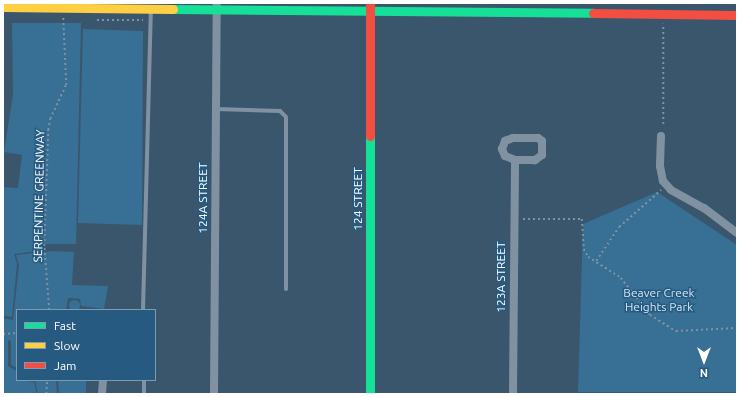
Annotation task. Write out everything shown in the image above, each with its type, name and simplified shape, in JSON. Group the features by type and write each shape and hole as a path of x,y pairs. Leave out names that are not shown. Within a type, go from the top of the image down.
{"street":[{"path":"3,7 151,8 217,6 503,8 737,15"},
{"name":"124A STREET","path":"214,394 217,6"},
{"name":"124 STREET","path":"370,7 370,394"},
{"path":"661,136 660,166 663,181 671,190 704,208 737,233"},
{"path":"513,138 538,138 542,141 542,155 535,160 514,160 505,156 502,149 505,141 513,138"},
{"name":"123A STREET","path":"513,394 514,160"},
{"path":"102,394 103,381"}],"lane":[{"path":"143,309 151,8"},
{"path":"216,109 280,111 286,117 286,289"},
{"path":"144,381 144,394"}],"path":[{"name":"SERPENTINE GREENWAY","path":"49,309 44,246 48,130 50,119 66,85 63,15"},
{"path":"663,23 663,124"},
{"path":"596,261 619,227 661,190"},
{"path":"521,218 582,219 584,249 588,256 632,289 650,315 676,331 737,328"},
{"path":"3,334 16,333"},
{"path":"46,394 47,381"}],"green space":[{"path":"12,23 81,23 76,244 38,244 38,251 14,254 17,264 12,317 3,316 3,187 18,188 22,155 4,152 13,95"},
{"path":"83,29 143,31 142,225 78,223"},
{"name":"Beaver Creek Heights Park","path":"657,192 737,245 737,392 578,392 583,224"},
{"path":"52,251 74,252 72,285 108,286 104,309 81,306 80,299 68,298 66,309 16,309 16,368 11,365 11,341 8,340 8,366 16,370 16,381 34,382 37,394 3,394 3,318 13,320 19,265 16,255"},
{"path":"74,299 80,305 78,309 70,309 68,305 70,301"},
{"path":"35,381 56,381 57,394 38,394"},
{"path":"58,381 86,381 86,394 59,394"}],"traffic: fast":[{"path":"173,9 593,13"},
{"path":"370,136 370,394"}],"traffic: slow":[{"path":"3,7 173,9"}],"traffic: jam":[{"path":"370,4 370,136"},
{"path":"593,13 737,15"}]}
